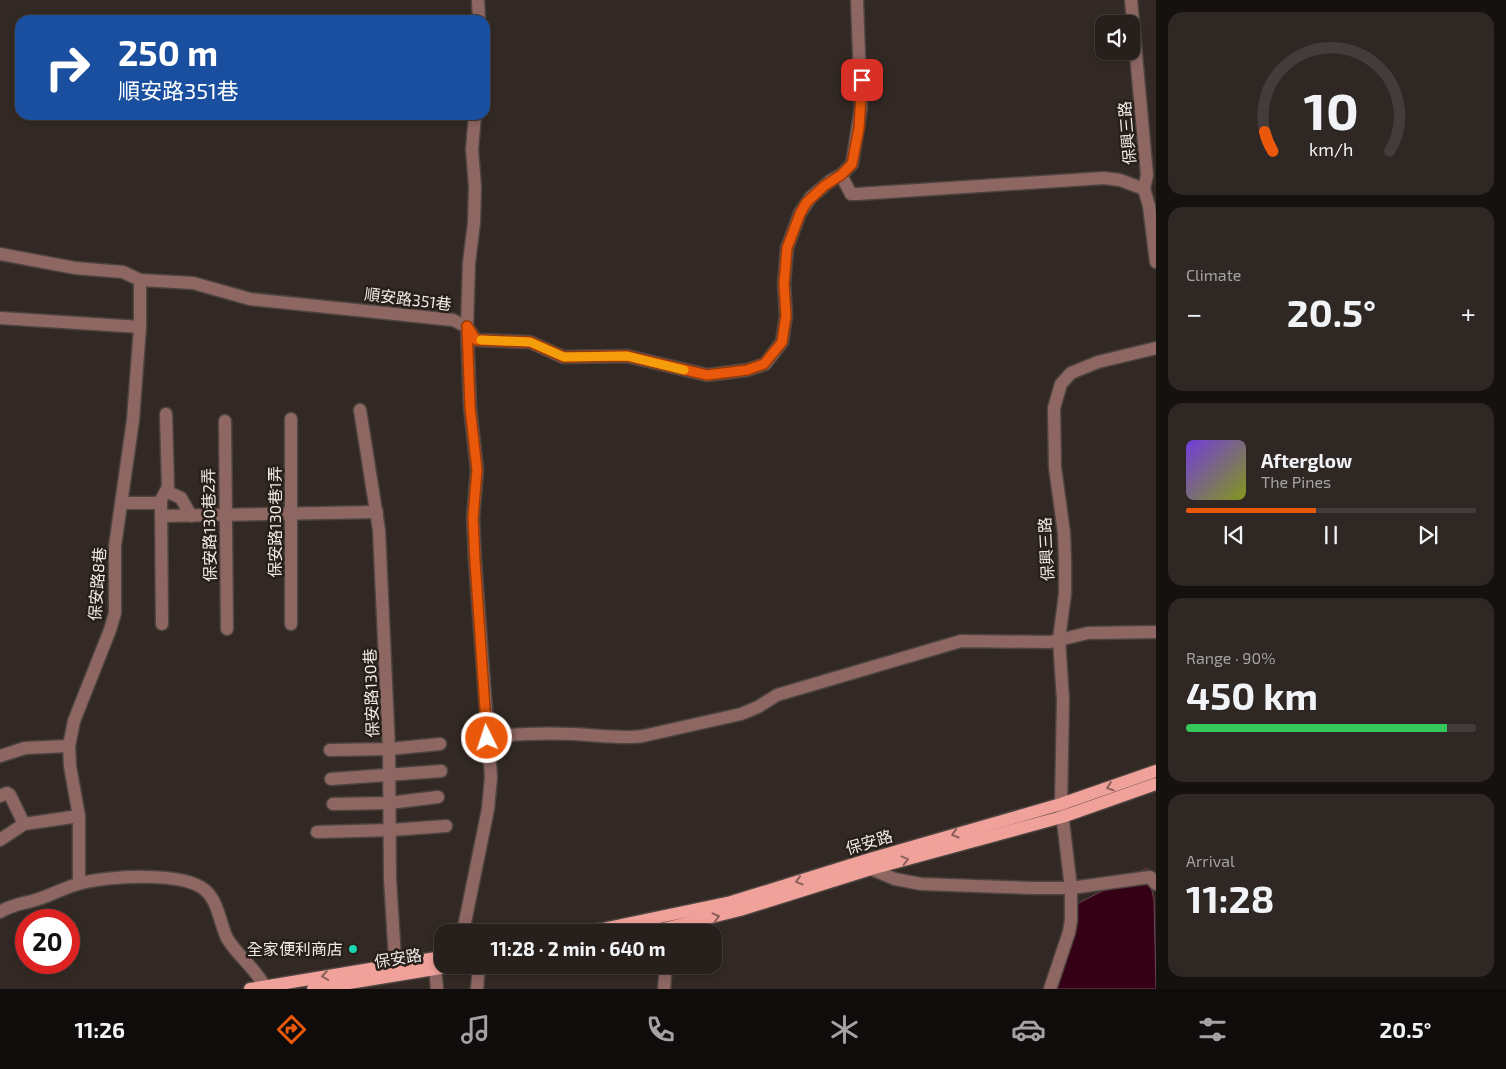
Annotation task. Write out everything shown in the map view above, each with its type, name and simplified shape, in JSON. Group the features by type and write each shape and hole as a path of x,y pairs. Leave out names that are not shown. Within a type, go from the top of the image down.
{"main road":[{"name":"保安路","path":"693,924 1062,810 1156,771"},
{"name":"保安路","path":"626,924 731,902 870,859 1156,784"},
{"name":"保安路","path":"314,989 434,959"},
{"name":"保安路","path":"250,989 396,970 434,968"}],"street":[{"path":"478,0 479,15"},
{"name":"順安路351巷","path":"0,254 75,268 123,272 140,280 193,283 250,299 453,320 467,326 476,340 530,342 564,357 627,356 707,375 758,367 774,354 782,342 786,316 784,284 787,248 800,214 806,203 852,164 861,107 857,0"},
{"name":"保興三路","path":"1131,0 1147,175 1144,190 1153,206 1156,262"},
{"path":"465,924 488,809 491,776 475,561 473,518 477,470 470,407 467,326 469,263 474,223 475,187 472,149 475,120"},
{"path":"841,175 851,194 1104,178 1120,180 1144,190"},
{"name":"保安路8巷","path":"79,883 79,816 70,766 69,746 74,721 110,630 114,613 115,546 133,420 140,327 140,280"},
{"path":"0,318 140,327"},
{"name":"保興三路","path":"1050,989 1071,926 1071,888 1062,810 1063,700 1059,639 1065,585 1064,533 1056,484 1053,438 1056,394 1060,384 1071,373 1098,362 1156,348"},
{"name":"保安路130巷","path":"360,410 378,512 389,749 390,879 396,970"},
{"path":"162,624 161,516 164,497 166,414"},
{"name":"保安路130巷1弄","path":"291,419 291,624"},
{"name":"保安路130巷2弄","path":"225,421 227,629"},
{"path":"122,503 164,497 181,498 191,516"},
{"path":"161,516 378,512"},
{"path":"487,738 525,734 573,734 628,738 644,736 741,714 758,707 778,695 950,643 973,640 1050,642 1088,633 1156,632"},
{"path":"330,750 389,749 440,744"},
{"path":"0,756 25,748 69,746"},
{"path":"332,779 441,771"},
{"path":"0,796 7,793 10,795 24,824"},
{"path":"333,804 389,802 438,797"},
{"path":"0,840 24,824 79,816"},
{"path":"317,832 446,826"},
{"path":"871,869 895,880 921,884 1071,888 1150,877 1156,884"},
{"path":"0,912 12,905 32,901 79,883 144,876 196,884 206,891 212,899 227,937 236,951 256,971 266,988"},
{"path":"436,974 437,989"},
{"path":"477,989 478,974"},
{"path":"664,989 665,974"}],"shaded area":[{"path":"1147,868 1154,900 1156,989 1056,989 1073,906"}],"slow traffic":[{"path":"481,340 530,342 542,349 564,357 627,356 684,370"}],"place":[{"name":"全家便利商店","path":"353,949"}],"route":[{"path":"487,738 475,561 473,518 477,470 470,407 467,326 476,340 530,342 542,349 564,357 627,356 707,375 747,370 764,364 782,342 786,316 784,284 787,248 800,214 806,203 852,164 859,128 862,80"}]}
